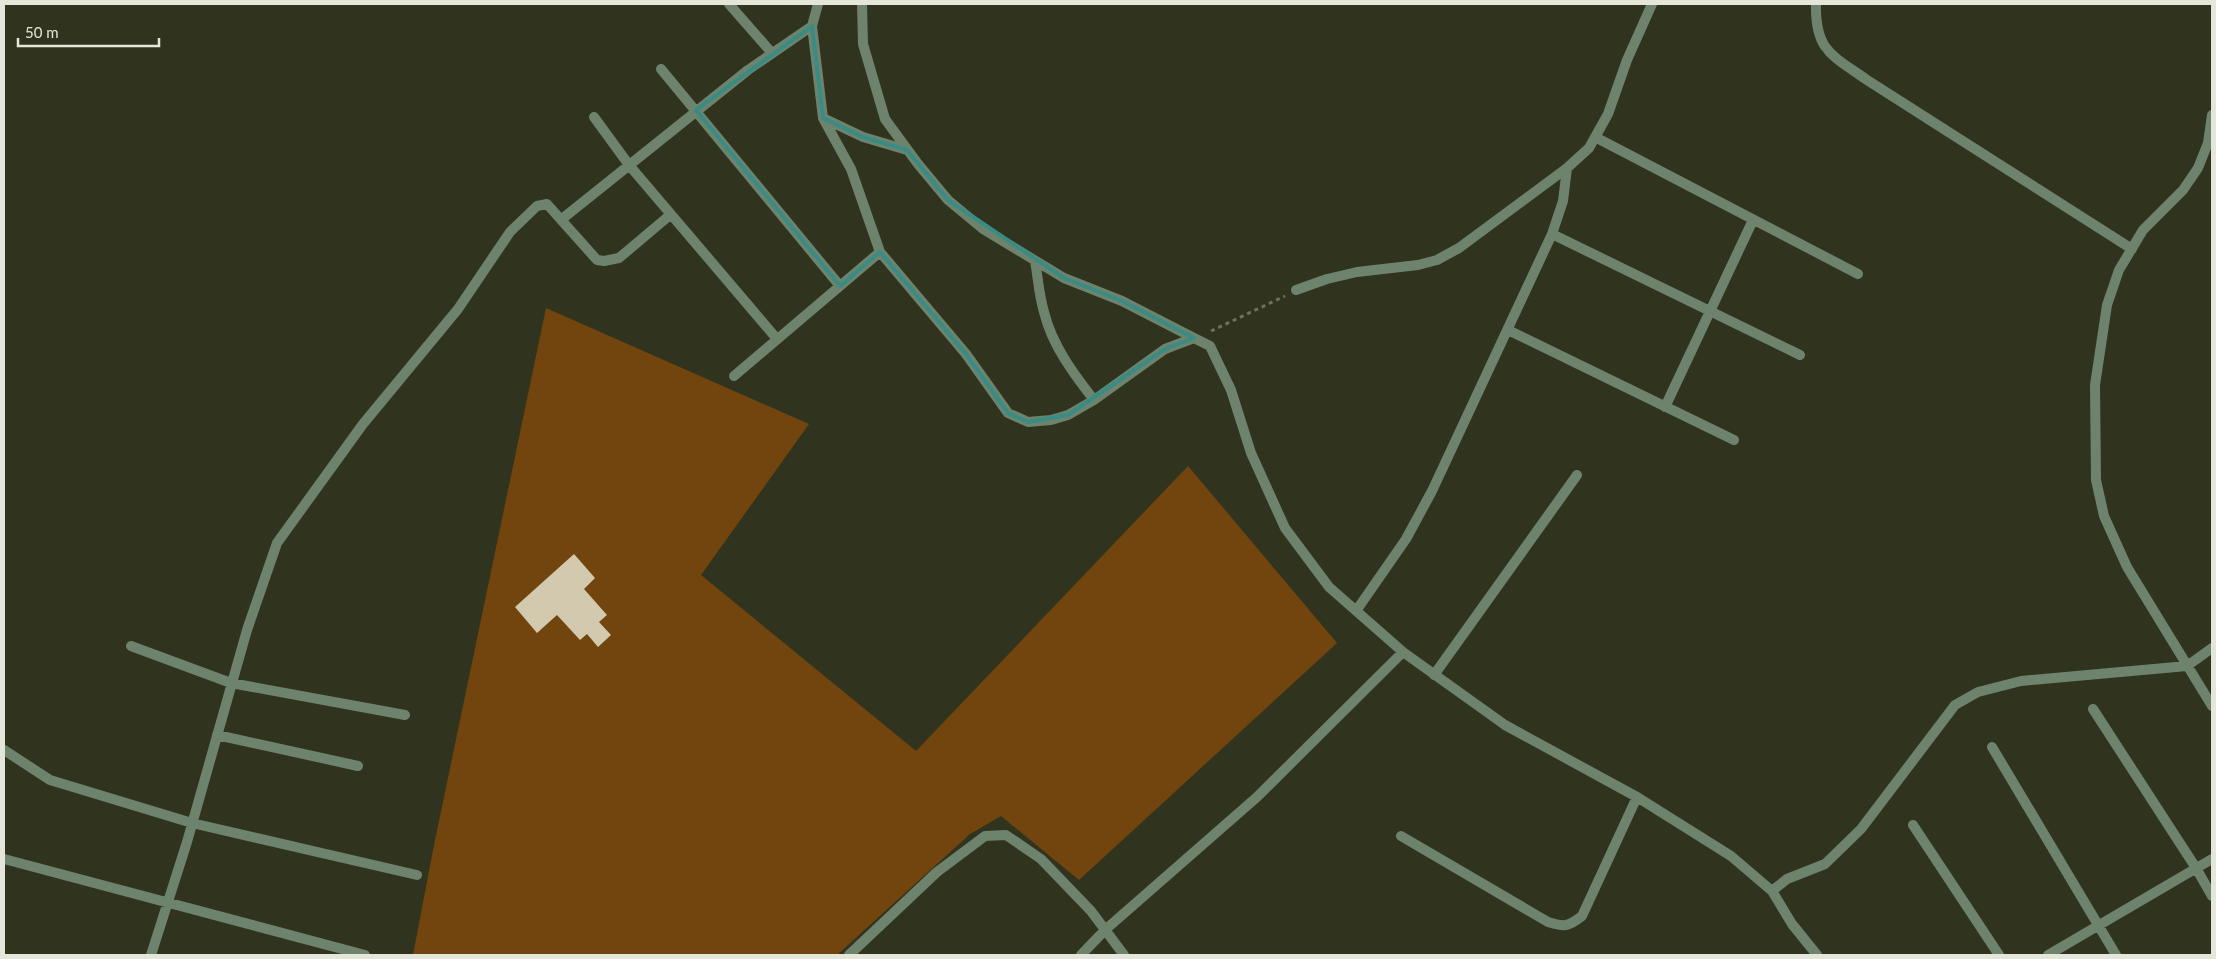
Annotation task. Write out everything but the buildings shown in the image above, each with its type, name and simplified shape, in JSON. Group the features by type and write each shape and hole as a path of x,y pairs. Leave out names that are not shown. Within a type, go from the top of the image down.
{"street":[{"path":"729,4 771,52"},
{"path":"818,4 812,26 824,118 851,169 880,252 966,354 1008,413 1028,422 1050,420 1068,415 1094,400 1165,349 1194,338"},
{"path":"862,4 863,44 885,119 948,200 983,229 1064,278 1122,301 1210,346 1231,390 1251,452 1285,528 1329,587 1403,652 1505,725 1637,796 1731,856 1772,891 1792,924 1816,955"},
{"path":"1296,290 1327,279 1357,272 1418,266 1436,260 1459,248 1567,168 1589,148 1608,114 1627,60 1652,4"},
{"path":"1816,4 1819,35 1828,52 1866,80 2132,249"},
{"path":"562,219 696,110 771,52 812,26"},
{"path":"661,69 840,286"},
{"path":"2212,115 2208,143 2198,168 2182,190 2143,230 2119,270 2107,305 2095,385 2096,480 2104,516 2127,567 2212,706"},
{"path":"594,117 629,165 670,215 777,339"},
{"path":"824,118 863,137 908,150"},
{"path":"1595,137 1858,274"},
{"path":"1356,611 1406,539 1432,491 1552,234 1563,201 1567,168"},
{"path":"151,955 192,823 247,630 277,543 363,424 458,309 510,232 537,206 548,204 596,260 604,262 620,258 670,215"},
{"path":"1665,407 1753,220"},
{"path":"1552,234 1800,354"},
{"path":"734,376 880,252"},
{"path":"1035,261 1044,313 1060,354 1094,400"},
{"path":"1508,330 1734,440"},
{"path":"1434,674 1577,476"},
{"path":"131,646 232,683 405,715"},
{"path":"1772,891 1787,880 1824,864 1862,830 1930,735 1955,705 1978,692 2021,681 2187,666 2212,648"},
{"path":"1081,955 1105,930 1257,797 1403,652"},
{"path":"2093,708 2212,896"},
{"path":"217,735 358,766"},
{"path":"1992,747 2116,955"},
{"path":"4,750 50,780 192,823 417,875"},
{"path":"1401,836 1548,922 1560,926 1571,925 1582,916 1637,796"},
{"path":"1913,825 1999,955"},
{"path":"849,955 938,872 985,836 1006,836 1041,859 1091,911 1124,955"},
{"path":"4,859 364,955"},
{"path":"2048,955 2212,859"}],"path":[{"path":"1194,338 1250,314 1296,290"}],"highlighted area":[{"path":"812,26 823,118 863,137 907,150 948,200 1064,278 1122,301 1194,338 1165,349 1068,415 1028,422 1008,413 966,354 880,252 840,286 696,110"}],"shaded area":[{"path":"546,308 809,424 701,575 916,751 1188,466 1337,643 1079,880 1001,816 970,834 837,955 413,955 434,845"}]}
